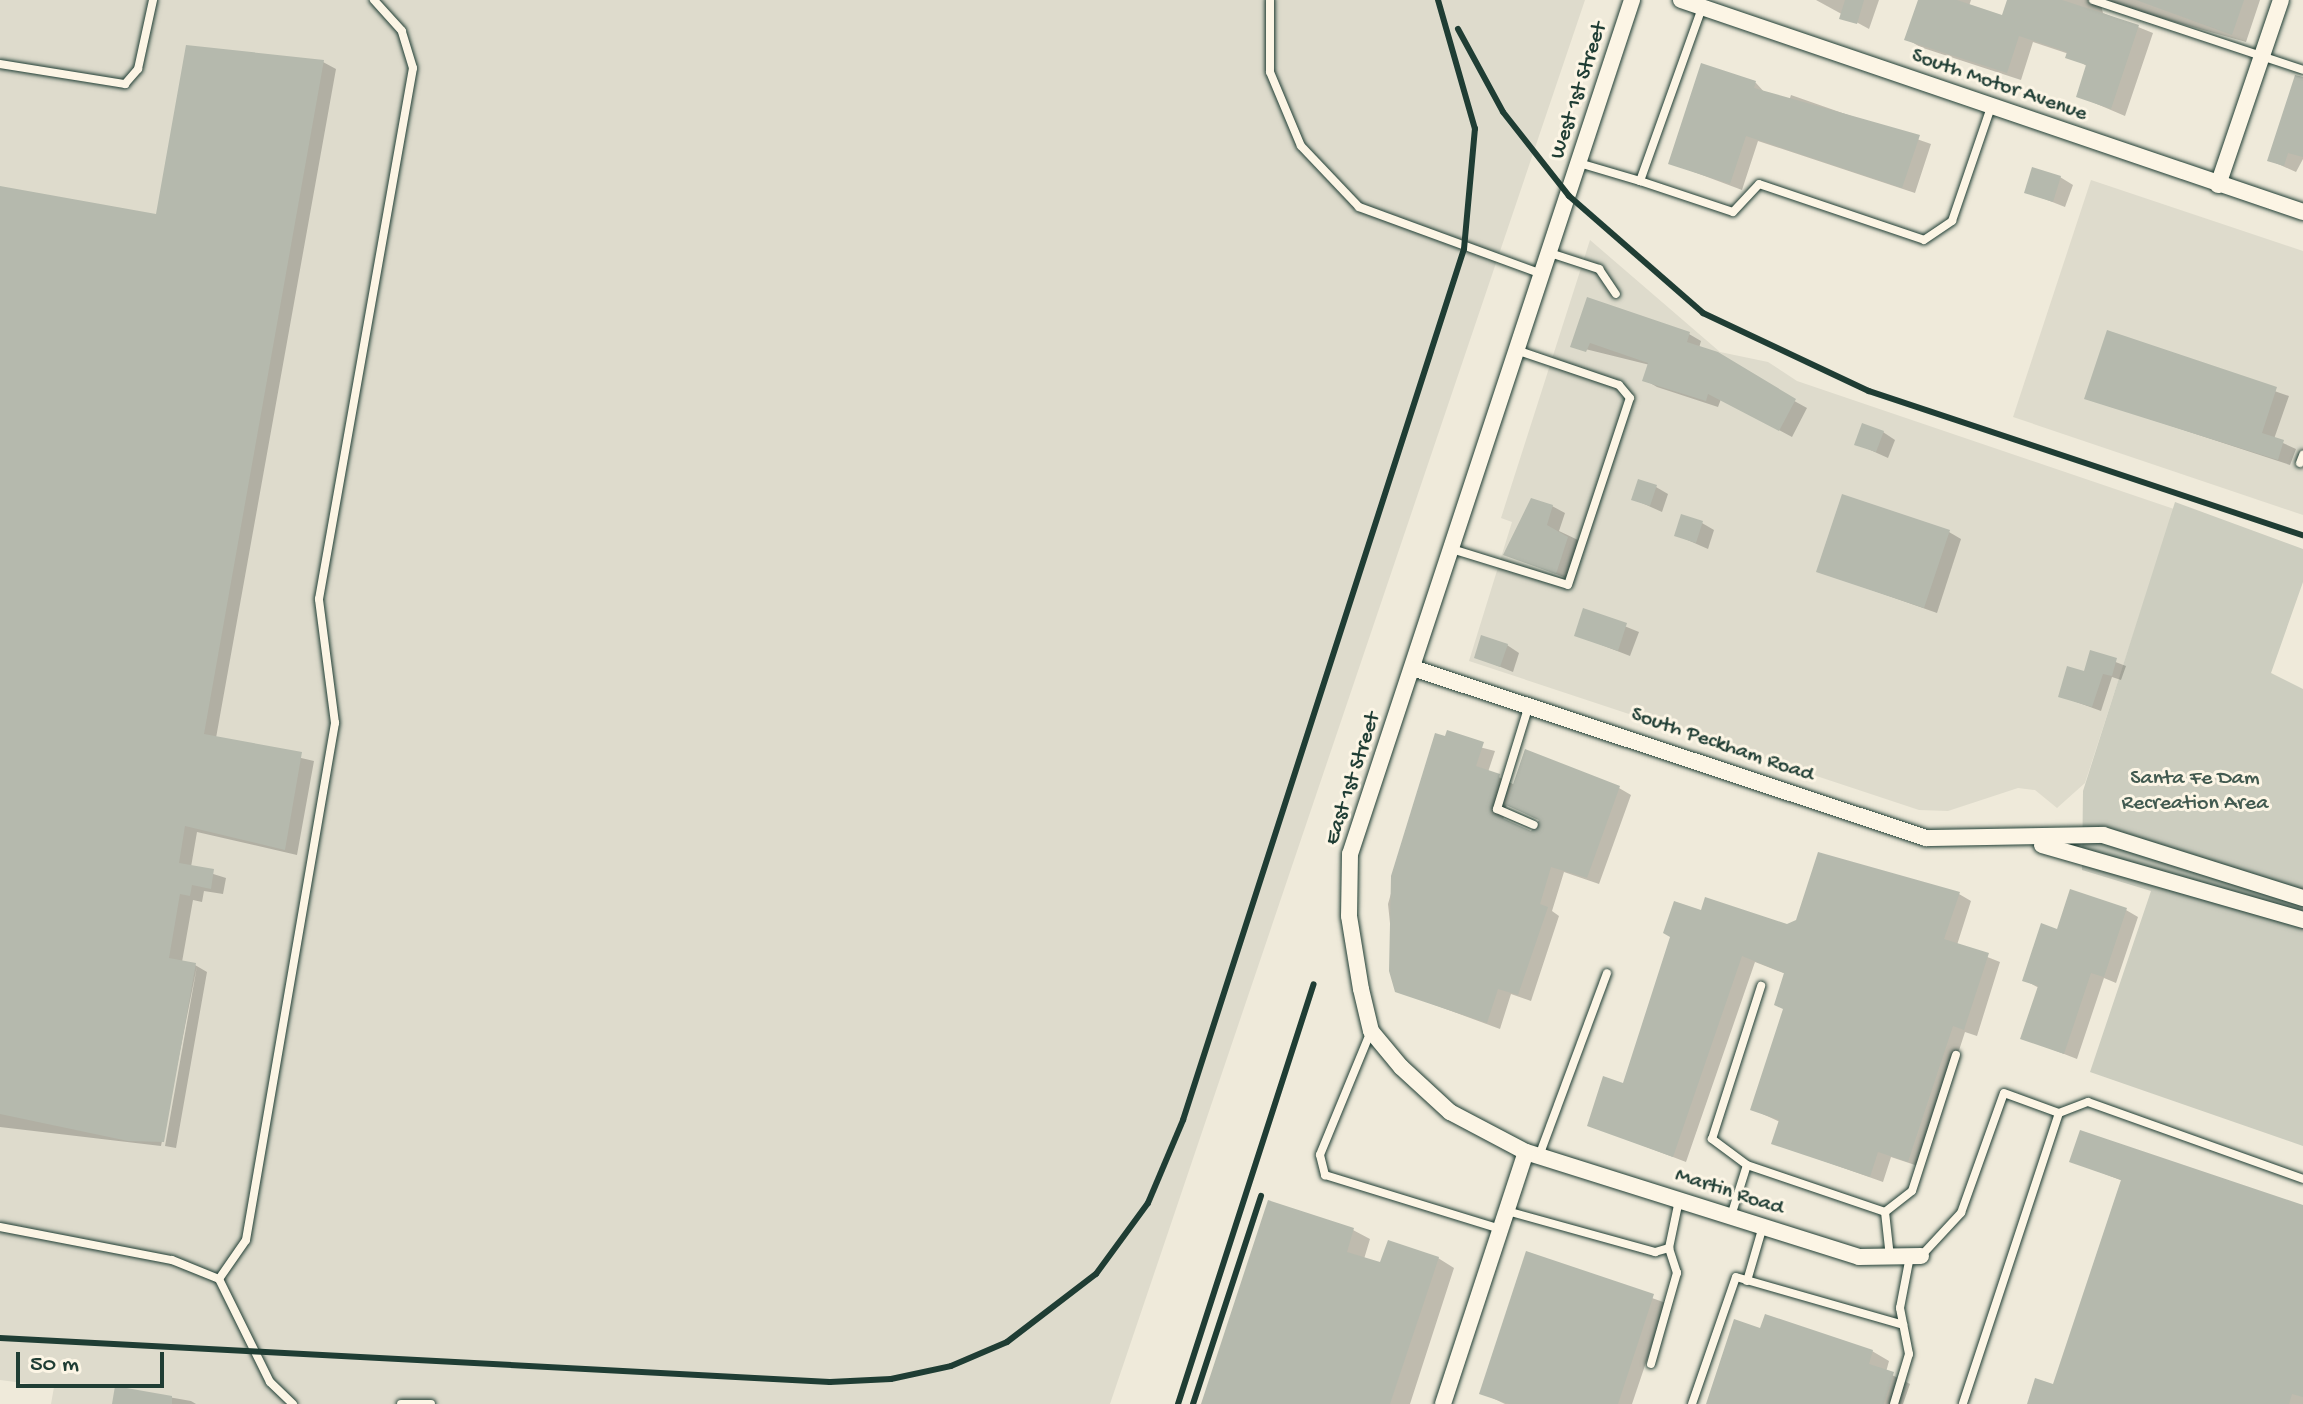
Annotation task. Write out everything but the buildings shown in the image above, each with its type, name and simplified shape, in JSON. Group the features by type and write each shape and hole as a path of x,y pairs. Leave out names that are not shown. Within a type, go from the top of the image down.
{"street":[{"name":"West 1st Street","path":"1569,196 1632,0"},
{"name":"South Motor Avenue","path":"1681,0 1703,4 1991,107 2303,212"},
{"path":"2218,185 2281,0"},
{"name":"East 1st Street","path":"1371,1031 1349,916 1350,854 1569,196"},
{"name":"South Peckham Road","path":"1413,668 1926,838 2021,841"},
{"path":"2021,841 2103,835 2303,898"},
{"path":"2021,841 2094,855 2303,920"},
{"path":"1371,1031 1450,1112 1533,1154 1507,1211 1443,1404"},
{"name":"Martin Road","path":"1533,1154 1859,1257 1916,1256"}],"lane":[{"path":"0,64 125,84 138,69 153,0"},
{"path":"219,1279 246,1240 335,723 319,599 413,68 402,31 374,0"},
{"path":"1270,0 1270,72 1301,146 1359,207 1543,275"},
{"path":"2093,0 2303,70"},
{"path":"1640,181 1703,4"},
{"path":"1579,163 1733,212 1759,184 1924,240 1952,221 1991,107"},
{"path":"1550,253 1599,269 1616,294"},
{"path":"1452,549 1568,585 1630,398 1619,385 1519,351"},
{"path":"1529,705 1497,809 1534,825"},
{"path":"1533,1154 1607,973"},
{"path":"1761,986 1712,1139 1747,1165 1885,1212"},
{"path":"1371,1031 1320,1155 1325,1175 1501,1229"},
{"path":"1885,1212 1912,1191 1956,1055"},
{"path":"1894,1404 1909,1354 1903,1325 1916,1256 1961,1213 2004,1093 2059,1113 2088,1102 2303,1179"},
{"path":"1963,1404 2059,1113"},
{"path":"1731,1216 1747,1165"},
{"path":"1651,1364 1677,1273 1669,1248 1679,1200"},
{"path":"1507,1211 1655,1252 1669,1248"},
{"path":"1885,1212 1890,1257"},
{"path":"1747,1281 1763,1226"},
{"path":"0,1227 172,1260 219,1279 270,1382 293,1404"},
{"path":"1692,1404 1736,1277 1903,1325"},
{"path":"401,1404 431,1404"}],"shaded area":[{"path":"0,0 1585,0 1110,1404 51,1404 54,1387 0,1380"},
{"path":"2091,180 2303,251 2303,515 2013,417"},
{"path":"1590,240 1720,352 1768,362 1797,381 2174,509 2085,783 2057,808 2035,790 2018,788 1948,811 1919,810 1469,661 1512,522 1501,518"}],"green space":[{"name":"Santa Fe Dam Recreation Area","path":"2175,502 2303,549 2303,582 2271,673 2303,689 2303,1146 2090,1072 2151,891 2082,870 2083,791"}],"railway":[{"path":"0,1338 830,1382 891,1379 951,1366 1007,1342 1096,1274 1148,1203 1183,1120 1464,249 1475,129 1438,0"},
{"path":"1458,29 1503,112 1569,196 1703,313 1869,391 2303,535"},
{"path":"1178,1404 1314,984"},
{"path":"1193,1404 1261,1196"}]}
